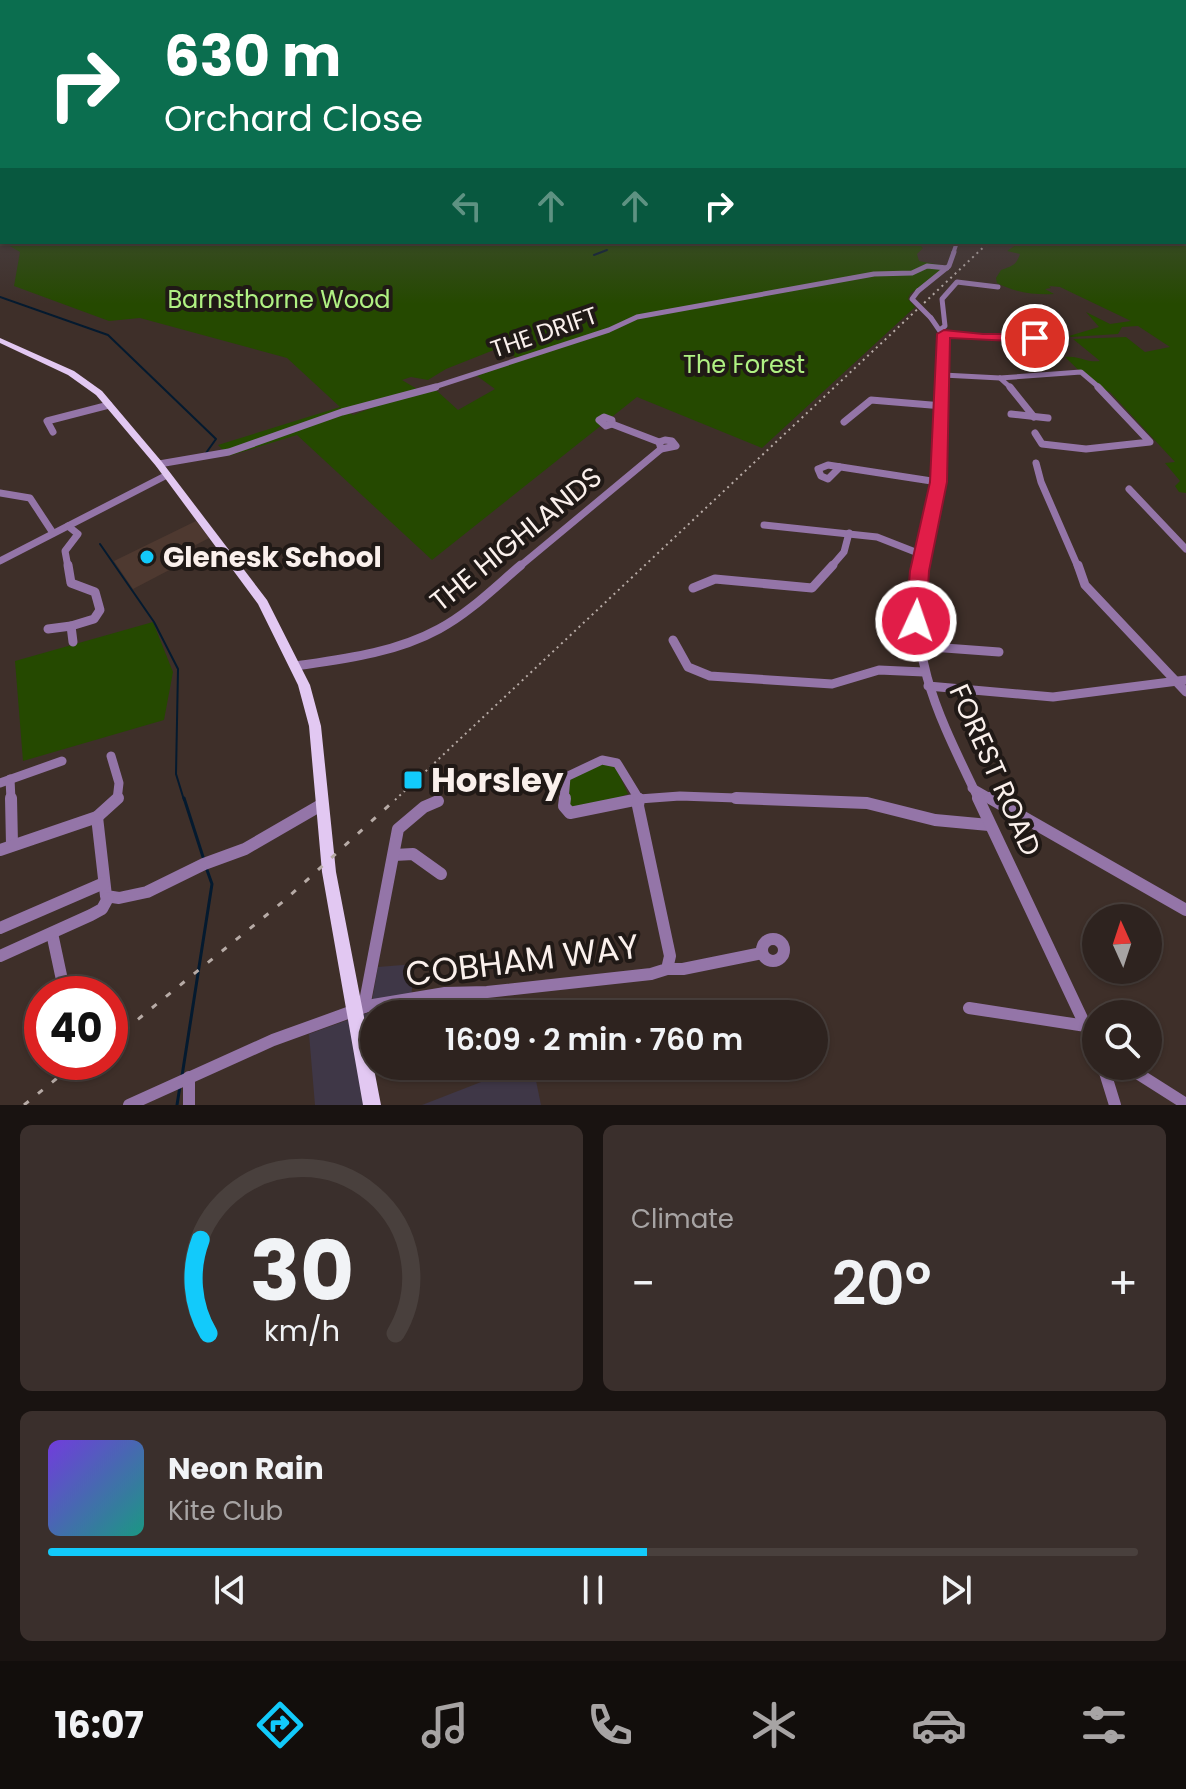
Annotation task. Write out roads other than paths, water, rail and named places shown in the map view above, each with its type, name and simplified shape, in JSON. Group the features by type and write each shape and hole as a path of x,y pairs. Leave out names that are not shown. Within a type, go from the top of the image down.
{"main road":[{"path":"0,340 87,382 109,405 163,470 263,603 296,666 311,705 326,851 350,986 359,1008 372,1105"}],"street":[{"path":"956,244 947,268 912,299 942,331 983,338 1047,339"},
{"name":"THE DRIFT","path":"0,561 68,526 163,470 229,452 342,412 447,384 609,330 637,317 874,274 912,273 927,266 947,268"},
{"name":"FOREST ROAD","path":"998,287 957,282 942,299 945,326 942,331 943,406 938,482 918,587 918,646 928,686 972,788 1082,1018"},
{"path":"943,375 1000,378 1056,372 1083,373 1150,442 1070,449 1042,444 1035,433"},
{"path":"1000,378 1021,398 1034,417"},
{"path":"844,422 871,400 943,406"},
{"path":"53,432 47,421 109,405"},
{"path":"1011,414 1048,418"},
{"name":"THE HIGHLANDS","path":"296,666 396,649 435,633 457,618 660,445 612,424"},
{"path":"1036,463 1041,482 1085,585 1186,692"},
{"path":"840,467 938,482"},
{"path":"1129,489 1186,549"},
{"path":"0,493 30,498 53,533"},
{"path":"764,525 882,538 923,555"},
{"path":"48,629 94,619 100,610 95,592 71,583 65,551 78,534 68,526"},
{"path":"693,588 715,579 812,588 820,575 844,556 849,533"},
{"path":"71,626 73,642"},
{"path":"673,640 688,667 710,676 832,684 879,670 924,672"},
{"path":"918,646 999,652"},
{"path":"928,686 1053,697 1186,680"},
{"path":"0,850 97,817 117,801 122,787 111,756"},
{"name":"COBHAM WAY","path":"129,1105 273,1040 359,1008 445,993 487,992 600,980 667,969 671,960 638,806 640,800 618,762 610,758 574,770 565,780 564,806 570,813 640,800 652,796 867,803 935,820 989,825"},
{"path":"12,844 5,781 62,761"},
{"path":"972,788 1186,910"},
{"path":"359,1008 370,982 398,829 424,807 438,801"},
{"path":"108,898 138,895 241,851 278,826 321,805"},
{"path":"0,956 102,909 108,898 97,817"},
{"path":"394,855 413,854 441,874"},
{"path":"0,928 104,883"},
{"path":"52,933 61,976"},
{"path":"667,969 678,970 762,953"},
{"path":"350,986 370,982"},
{"path":"969,1008 1082,1025"},
{"path":"189,1077 189,1105"},
{"path":"1107,1080 1115,1105"},
{"path":"1148,1080 1186,1104"}],"waterway":[{"path":"594,255 607,250"},
{"path":"0,297 108,335 216,439 206,453"},
{"path":"1048,317 1060,336"},
{"path":"100,544 154,622 178,669 176,774 184,800"},
{"path":"184,798 204,860"},
{"path":"182,1076 212,884 207,870"},
{"path":"177,1105 180,1086"}],"railway":[{"path":"395,800 987,244"},
{"path":"128,1027 285,900 397,798"},
{"path":"24,1105 55,1080"}],"place":[{"name":"Glenesk School","path":"147,557"},
{"name":"Horsley","path":"413,780"}],"park label":[{"name":"Barnsthorne Wood","path":"279,299"},
{"name":"The Forest","path":"744,364"}]}
